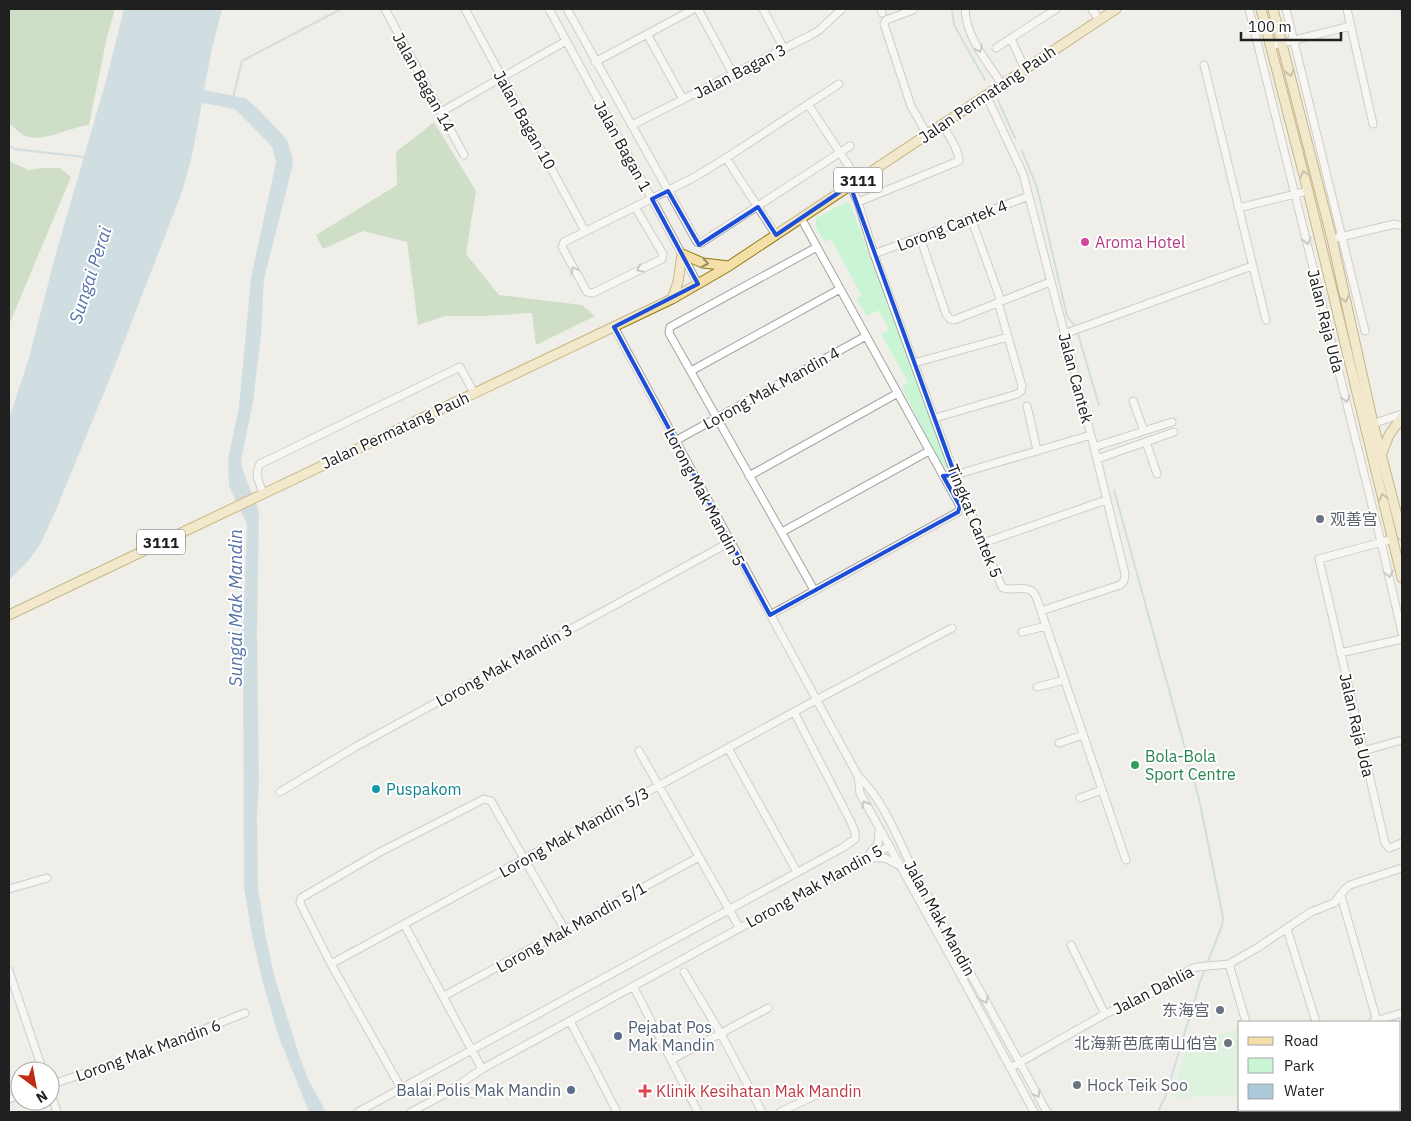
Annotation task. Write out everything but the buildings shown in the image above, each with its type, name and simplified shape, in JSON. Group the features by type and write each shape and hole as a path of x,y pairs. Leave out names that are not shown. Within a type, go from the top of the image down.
{"main road":[{"name":"Jalan Permatang Pauh","path":"9,614 672,299 729,266 1116,9"},
{"name":"Jalan Raja Uda","path":"1262,9 1369,425 1382,454 1402,535"},
{"name":"Jalan Raja Uda","path":"1273,9 1332,239 1402,578"},
{"path":"672,299 678,282 682,254 703,263 729,266"},
{"path":"1382,454 1389,435 1402,416"}],"street":[{"name":"Jalan Bagan 14","path":"384,9 464,155"},
{"name":"Jalan Bagan 10","path":"464,9 585,231"},
{"path":"550,12 566,9"},
{"name":"Jalan Bagan 1","path":"566,9 697,242 701,243 758,207"},
{"path":"595,62 694,9"},
{"path":"698,9 733,74"},
{"path":"763,9 784,48"},
{"name":"Jalan Bagan 3","path":"632,125 818,31 842,9"},
{"path":"965,9 968,24 982,56 1000,86"},
{"path":"996,48 1056,9"},
{"path":"1092,9 1099,20"},
{"name":"Jalan Raja Uda","path":"1249,9 1296,194 1402,633"},
{"path":"1286,9 1365,331"},
{"path":"1347,9 1373,124"},
{"path":"913,10 886,20 884,24 911,106 927,134"},
{"name":"Jalan Bagan 1","path":"550,12 698,284"},
{"path":"1270,46 1351,26"},
{"path":"647,34 683,99"},
{"path":"1011,39 1025,69"},
{"path":"441,112 566,42"},
{"path":"1204,65 1266,320"},
{"path":"635,207 663,254 662,259 592,293 587,292 562,247 564,242 585,231 668,191 726,158 839,84"},
{"name":"Jalan Cantek","path":"986,95 1023,174 1050,282 1067,333 1125,574 1124,581 1120,585 1042,611"},
{"path":"808,104 840,152 854,183"},
{"path":"858,202 958,162 959,158 942,124"},
{"path":"758,207 850,146"},
{"path":"726,158 776,235"},
{"name":"Tingkat Cantek 5","path":"854,183 874,254 955,474 1002,587 1007,590 1026,588 1034,593 1042,611 1126,860"},
{"path":"1238,208 1308,191"},
{"name":"Lorong Cantek 4","path":"874,254 1029,196"},
{"path":"770,615 958,512 960,506 801,218"},
{"path":"935,418 1017,394 1021,391 1022,386 999,302 972,218"},
{"path":"1332,239 1395,224 1402,226"},
{"path":"920,237 946,314 950,319 954,320 1050,282"},
{"path":"814,590 716,418 670,333 670,327 816,247"},
{"path":"1067,333 1252,266"},
{"path":"691,371 840,289"},
{"name":"Lorong Mak Mandin 5","path":"411,1112 445,1094 482,1069 888,847 860,793 858,776 614,327"},
{"name":"Lorong Mak Mandin 4","path":"675,441 866,336"},
{"path":"914,363 1008,337"},
{"path":"263,492 257,476 257,469 260,464 452,371 460,368 474,393"},
{"path":"749,476 898,393"},
{"path":"1133,401 1144,431"},
{"path":"1027,406 1037,450"},
{"path":"1369,425 1402,416"},
{"path":"1094,447 1172,422"},
{"path":"1097,459 1174,432"},
{"path":"943,476 1091,435"},
{"path":"1146,442 1157,474"},
{"path":"782,532 929,451"},
{"path":"983,542 1106,500"},
{"path":"1381,542 1393,539"},
{"name":"Lorong Mak Mandin 3","path":"280,792 357,746 730,542"},
{"name":"Jalan Raja Uda","path":"1381,542 1319,559 1385,843 1389,848 1402,843"},
{"path":"1022,632 1046,626"},
{"path":"816,700 952,628"},
{"path":"1340,653 1402,639"},
{"path":"1037,687 1065,680"},
{"name":"Lorong Mak Mandin 5/3","path":"331,964 816,700"},
{"path":"358,1112 596,981 729,911 855,839 852,822 794,712"},
{"path":"1059,744 1084,735"},
{"path":"1363,751 1402,740"},
{"path":"728,748 797,872"},
{"path":"639,752 739,928"},
{"name":"Jalan Mak Mandin","path":"858,776 870,786 908,860 1047,1112"},
{"path":"1080,798 1102,790"},
{"path":"401,1088 331,964 300,903 302,898 380,852 484,799 490,801 565,930"},
{"path":"890,823 891,838 888,847 896,848 908,860"},
{"path":"858,862 875,849 878,844 879,829"},
{"name":"Jalan Mak Mandin","path":"888,847 960,974 1034,1112"},
{"name":"Lorong Mak Mandin 5/1","path":"444,996 698,857"},
{"path":"858,862 877,857 885,858 900,867"},
{"name":"Jalan Dahlia","path":"1010,1068 1105,1014 1148,996 1197,967 1229,964 1311,912 1334,903 1350,885 1402,868"},
{"path":"9,889 47,878"},
{"path":"1341,896 1374,1021"},
{"path":"404,924 482,1069"},
{"path":"1286,929 1316,1021"},
{"path":"1070,944 1105,1014"},
{"path":"1229,964 1246,1021"},
{"path":"9,971 40,1061"},
{"path":"684,972 721,1034 762,1112"},
{"path":"633,986 698,1112"},
{"path":"671,1060 768,1008"},
{"name":"Lorong Mak Mandin 6","path":"60,1082 152,1050 245,1013"},
{"path":"1377,1021 1402,1013"},
{"path":"570,1021 617,1112"},
{"path":"1011,1046 1018,1052 1033,1055 1026,1071 1027,1076"},
{"path":"445,1094 454,1092 475,1094"},
{"path":"780,1112 818,1094"}],"highlighted area":[{"path":"850,185 955,475 943,476 960,506 958,512 770,615 614,327 698,284 652,199 668,191 699,245 758,207 776,235"}],"green space":[{"path":"9,9 115,9 107,37 89,125 41,138 33,138 23,135 9,123"},
{"path":"434,122 476,191 466,254 499,295 582,305 595,316 536,345 532,313 445,316 418,325 407,242 363,231 323,249 316,235 397,185 396,152"},
{"path":"9,161 28,170 60,168 71,177 9,325"},
{"path":"849,201 950,468 943,468 902,388 908,382 881,334 889,330 879,310 867,316 856,298 862,296 831,239 825,242 816,228 816,218"},
{"path":"1238,1029 1238,1095 1171,1098 1187,1044"}],"water":[{"name":"Sungai Perai","path":"124,9 222,9 204,90 245,98 287,140 292,156 293,164 264,279 261,335 253,402 241,461 244,474 259,511 257,634 258,888 274,975 300,1058 308,1079 326,1112 309,1112 278,1035 252,936 244,887 243,634 247,524 229,486 228,460 239,407 251,278 276,162 273,149 268,142 235,109 202,103 192,156 182,192 112,373 41,543 29,560 9,580 9,419 29,358 56,253 106,81"}],"waterway":[{"path":"233,98 242,61 341,9"},
{"path":"952,9 954,25 985,80"},
{"path":"1400,9 1402,17"},
{"path":"998,100 1015,138"},
{"path":"9,146 14,149 85,157"},
{"path":"1022,151 1037,187 1067,316 1075,326"},
{"path":"1077,331 1099,405"},
{"path":"1114,490 1199,799 1223,917 1222,926 1207,963"},
{"path":"1158,1112 1166,1095 1206,967"}],"place":[{"name":"Aroma Hotel","path":"1085,242"},
{"name":"观善宫","path":"1320,519"},
{"name":"Bola-Bola Sport Centre","path":"1135,765"},
{"name":"Puspakom","path":"376,789"},
{"name":"东海宫","path":"1220,1010"},
{"name":"Pejabat Pos Mak Mandin","path":"618,1036"},
{"name":"北海新芭底南山伯宫","path":"1228,1043"},
{"name":"Hock Teik Soo","path":"1077,1085"},
{"name":"Balai Polis Mak Mandin","path":"571,1090"},
{"name":"Klinik Kesihatan Mak Mandin","path":"645,1091"}],"water label":[{"name":"Sungai Mak Mandin","path":"235,608"}]}
